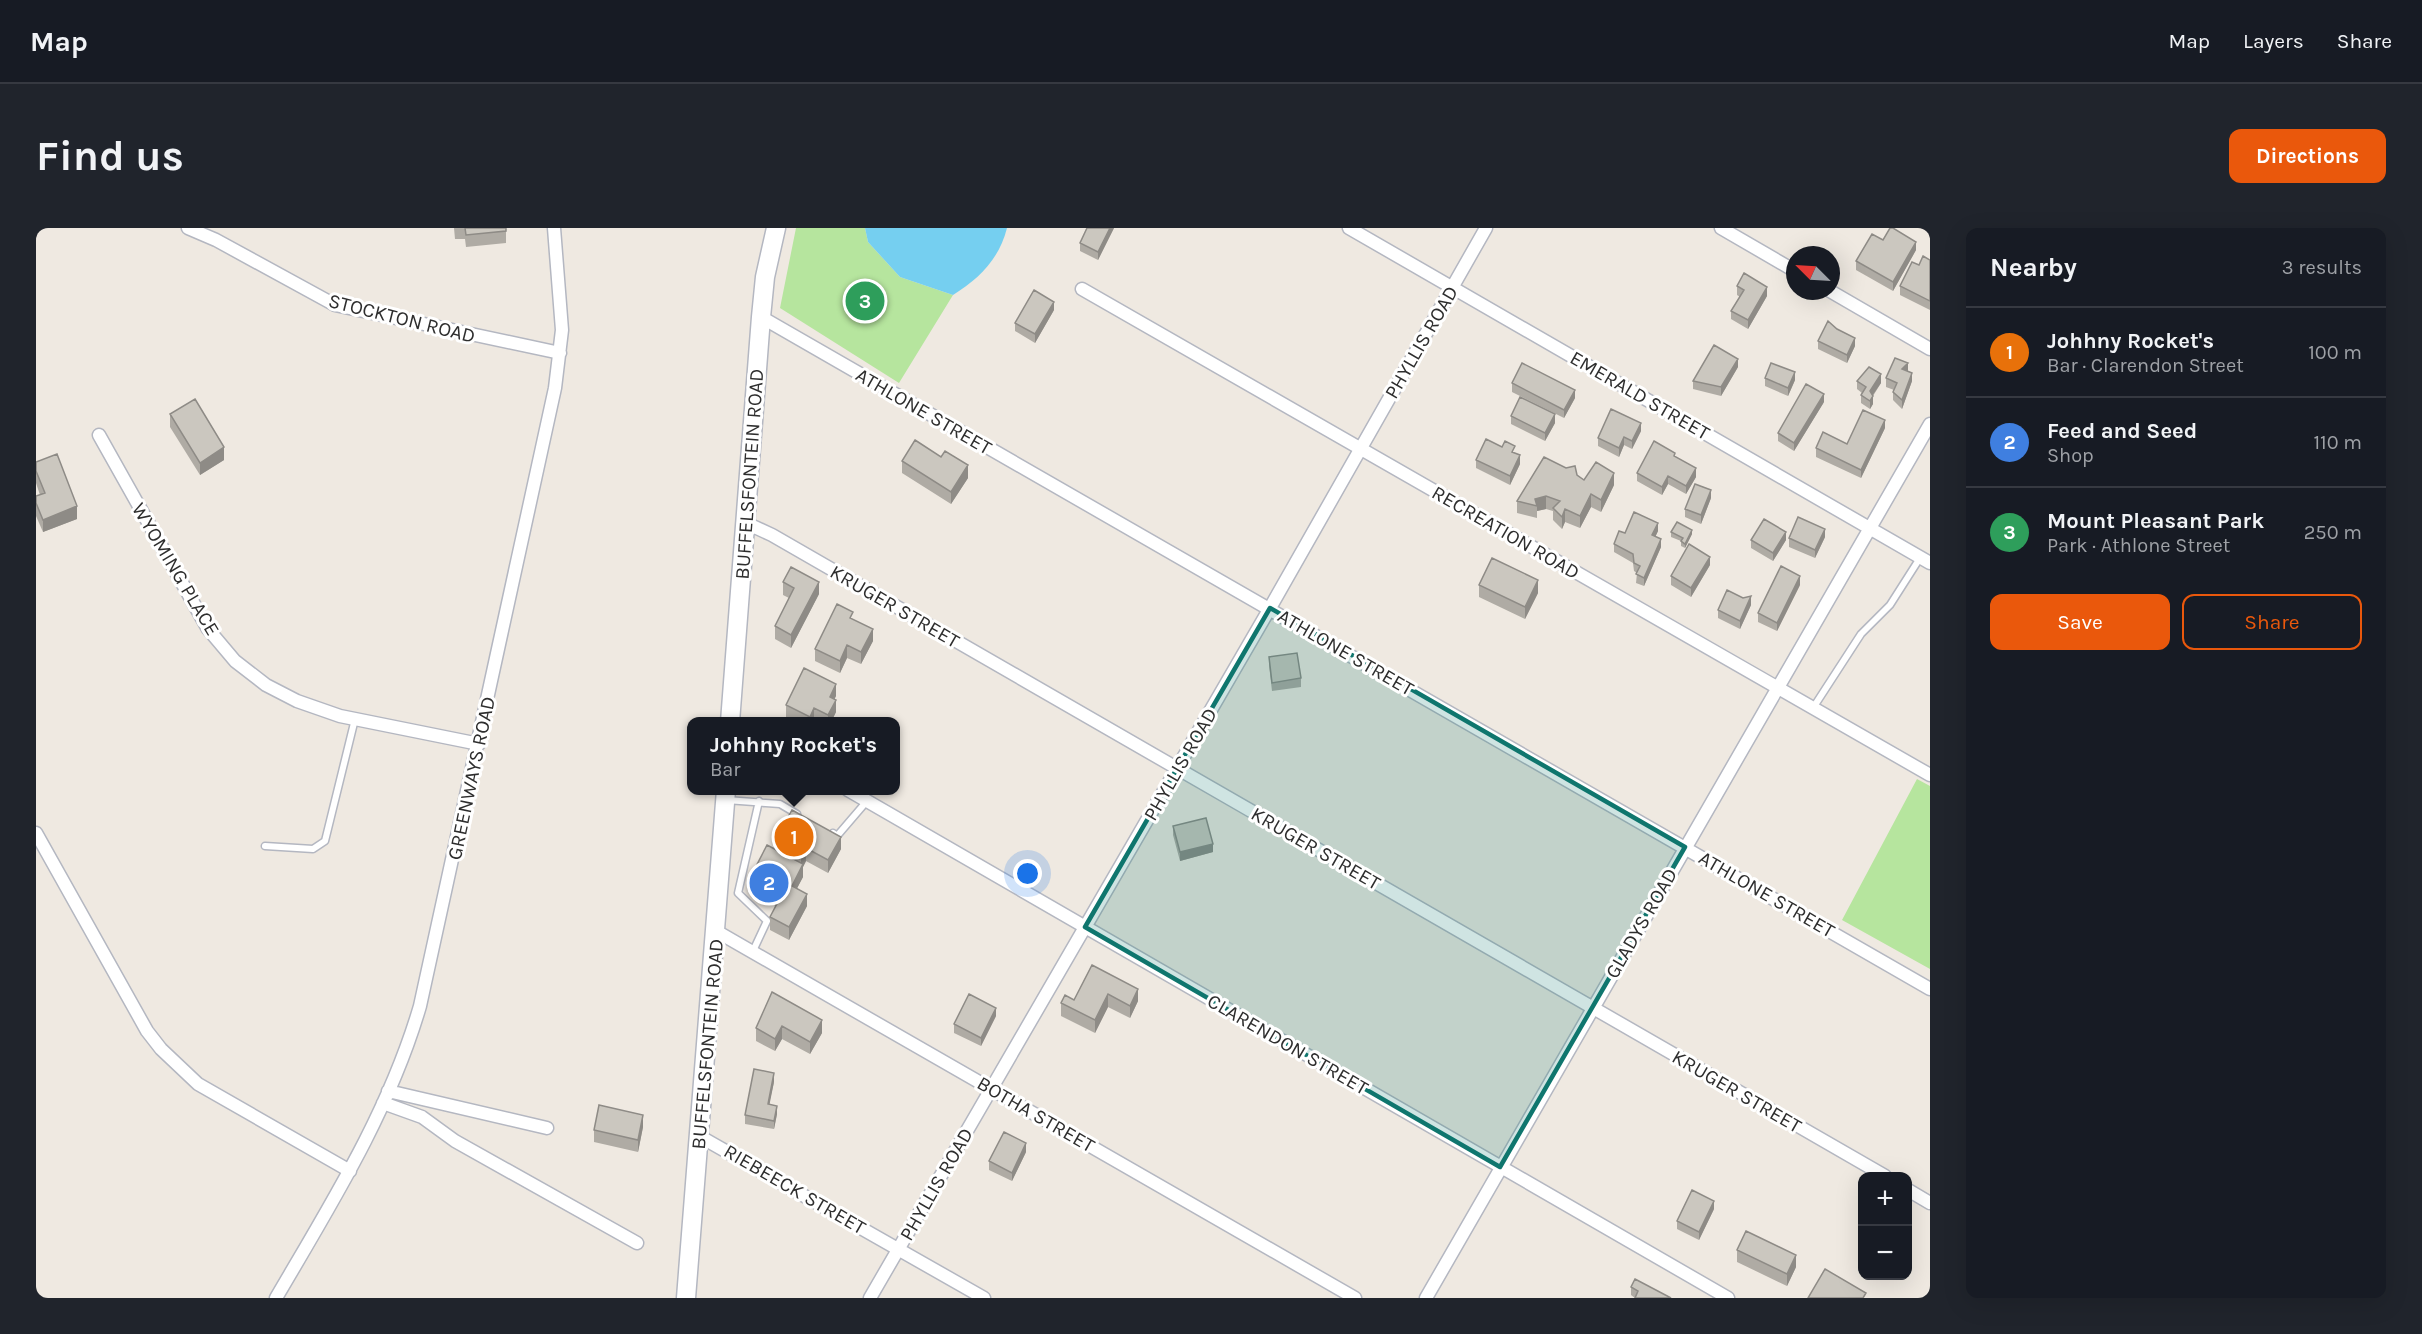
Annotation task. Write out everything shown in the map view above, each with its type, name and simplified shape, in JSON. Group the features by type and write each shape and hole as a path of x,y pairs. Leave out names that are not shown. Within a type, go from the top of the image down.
{"main road":[{"name":"BUFFELSFONTEIN ROAD","path":"730,717 761,316 765,277 776,228"},
{"name":"BUFFELSFONTEIN ROAD","path":"686,1298 725,795"}],"street":[{"name":"STOCKTON ROAD","path":"188,228 216,240 335,305 560,353"},
{"name":"GREENWAYS ROAD","path":"276,1298 350,1171 383,1103 420,1006 479,744 560,353 562,306 554,228"},
{"name":"EMERALD STREET","path":"1349,228 1925,560"},
{"name":"PHYLLIS ROAD","path":"870,1298 1178,768 1486,228"},
{"path":"1721,228 1786,266"},
{"name":"RECREATION ROAD","path":"1082,289 1930,775"},
{"path":"1840,297 1930,349"},
{"name":"ATHLONE STREET","path":"761,316 1930,989"},
{"name":"GLADYS ROAD","path":"1426,1298 1930,423"},
{"name":"WYOMING PLACE","path":"99,435 208,629 235,661 266,685 297,701 355,719 479,744"},
{"name":"KRUGER STREET","path":"746,523 1178,768 1878,1172"},
{"name":"CLARENDON STREET","path":"857,795 1728,1298"},
{"path":"36,833 147,1031 162,1050 198,1084 350,1171"},
{"name":"BOTHA STREET","path":"716,931 1355,1298"},
{"path":"388,1091 548,1128"},
{"path":"383,1103 422,1117 455,1141 637,1243"},
{"name":"RIEBEECK STREET","path":"699,1136 984,1298"},
{"path":"1912,1192 1930,1203"}],"lane":[{"path":"1813,708 1861,634 1890,605 1925,560"},
{"path":"265,846 313,849 325,841 355,719"},
{"path":"725,795 780,804 808,820"},
{"path":"753,951 767,921 738,893 759,801"},
{"path":"828,831 837,836 867,801"}],"highlighted area":[{"path":"1270,608 1685,847 1500,1167 1085,927"}],"green space":[{"path":"796,228 865,228 868,242 900,277 953,295 899,383 780,308"},
{"path":"1917,779 1930,786 1930,969 1842,920"}],"water":[{"path":"865,228 1007,228 999,249 987,267 972,282 953,295 900,277 868,242"}],"building":[{"path":"465,228 506,228 506,231 466,235"},
{"path":"1087,228 1110,228 1098,252 1080,243"},
{"path":"1890,228 1916,242 1893,282 1856,261 1872,234 1883,240"},
{"path":"1923,256 1930,260 1930,301 1900,286 1912,262 1919,265"},
{"path":"1744,273 1767,287 1748,320 1731,311 1744,290 1737,286"},
{"path":"1034,290 1054,302 1035,334 1015,323"},
{"path":"1828,321 1837,329 1855,338 1847,355 1818,341"},
{"path":"1714,345 1738,359 1721,387 1693,381"},
{"path":"1895,358 1908,363 1902,369 1912,373 1902,400 1893,392 1897,383 1886,378"},
{"path":"1522,363 1575,390 1564,410 1512,383"},
{"path":"1771,363 1795,372 1788,388 1765,378"},
{"path":"1869,367 1881,374 1870,391 1873,396 1870,401 1861,395 1866,387 1857,381"},
{"path":"1806,384 1824,394 1794,443 1778,433"},
{"path":"1520,397 1555,414 1545,433 1511,416"},
{"path":"195,399 224,447 200,463 170,414"},
{"path":"1611,409 1641,423 1632,441 1624,437 1619,448 1598,438"},
{"path":"1863,410 1885,420 1861,470 1816,448 1823,432 1847,444"},
{"path":"1486,439 1502,447 1505,441 1515,446 1512,452 1520,455 1510,476 1476,460"},
{"path":"915,440 941,457 945,451 968,465 951,492 902,461"},
{"path":"1654,441 1675,453 1674,456 1696,468 1686,486 1668,476 1662,487 1637,473"},
{"path":"57,454 77,506 43,520 36,503 36,496 45,493 36,471 36,462"},
{"path":"1544,457 1566,468 1575,466 1577,475 1584,480 1596,462 1614,473 1601,500 1591,494 1580,516 1565,509 1562,517 1553,508 1560,501 1546,496 1535,499 1537,506 1517,501"},
{"path":"1695,484 1711,490 1701,515 1685,509"},
{"path":"1634,512 1658,523 1652,535 1661,539 1644,578 1636,574 1640,566 1634,563 1633,554 1614,544 1619,531 1625,533"},
{"path":"1798,517 1825,529 1815,550 1789,538"},
{"path":"1764,519 1786,532 1773,553 1751,540"},
{"path":"1677,522 1692,530 1685,544 1681,541 1683,538 1671,532"},
{"path":"1689,544 1710,557 1691,588 1671,576"},
{"path":"1492,558 1538,580 1525,607 1479,585"},
{"path":"1781,566 1800,576 1777,623 1758,613"},
{"path":"791,567 819,582 791,635 775,626 794,588 783,582"},
{"path":"1727,590 1743,598 1751,596 1740,621 1718,610"},
{"path":"837,604 853,612 850,618 873,629 861,652 847,645 840,661 815,649"},
{"path":"1297,653 1301,678 1272,683 1269,657"},
{"path":"804,668 836,684 830,697 836,700 828,715 814,708 810,717 786,705"},
{"path":"792,810 841,837 828,860 806,848 801,857 774,842"},
{"path":"1206,818 1213,844 1180,852 1173,826"},
{"path":"767,845 803,864 792,886 807,894 789,927 770,917 781,896 749,880"},
{"path":"1092,965 1138,989 1130,1006 1108,994 1095,1020 1061,1003 1065,995 1074,1000"},
{"path":"772,992 822,1020 810,1042 782,1026 775,1039 756,1028"},
{"path":"969,994 996,1008 981,1038 954,1024"},
{"path":"754,1069 774,1073 768,1104 777,1106 774,1121 745,1115"},
{"path":"599,1105 643,1115 638,1140 594,1130"},
{"path":"1004,1132 1026,1143 1012,1173 989,1161"},
{"path":"1692,1190 1714,1201 1699,1232 1677,1221"},
{"path":"1746,1231 1796,1255 1787,1274 1737,1250"},
{"path":"1825,1269 1866,1293 1863,1298 1808,1298"},
{"path":"1635,1279 1671,1298 1635,1298 1638,1291 1631,1287"}],"place":[{"name":"Mount Pleasant Park","path":"865,301"},
{"name":"Johhny Rocket's","path":"794,837"},
{"name":"Feed and Seed","path":"769,883"}]}
